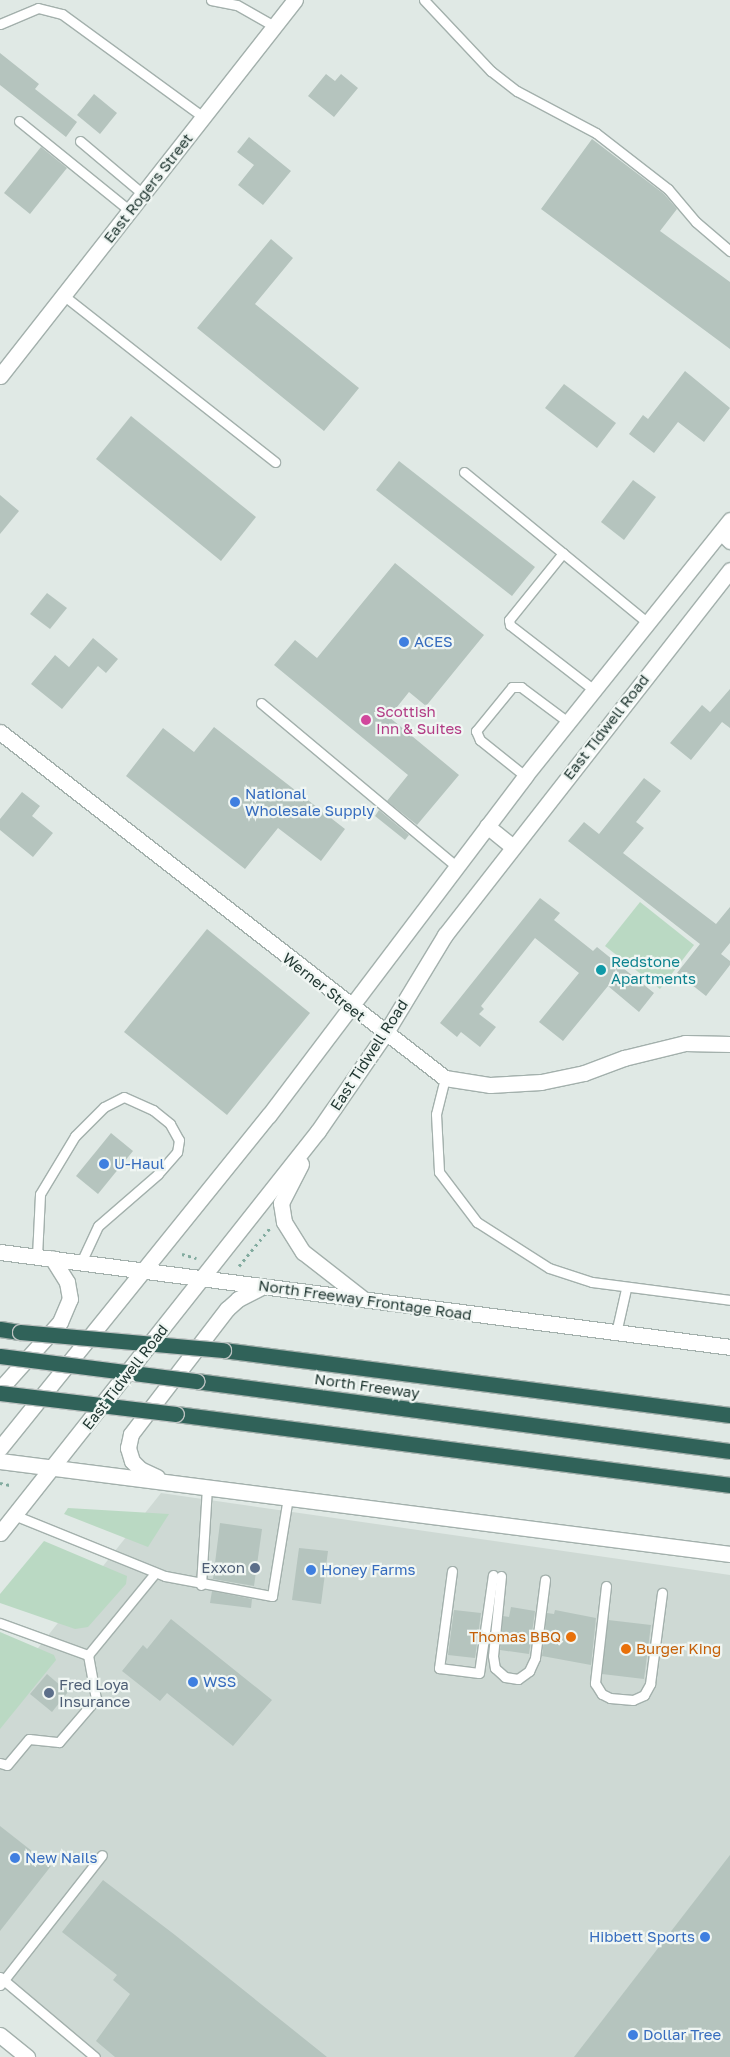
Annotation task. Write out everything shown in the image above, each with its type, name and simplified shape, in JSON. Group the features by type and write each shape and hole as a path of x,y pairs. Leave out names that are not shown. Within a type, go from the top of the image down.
{"highway":[{"name":"North Freeway","path":"0,1329 223,1350 730,1415"},
{"name":"North Freeway","path":"0,1356 730,1451"},
{"path":"0,1394 176,1414 730,1485"}],"main road":[{"name":"East Rogers Street","path":"0,376 295,0"},
{"path":"0,1448 352,1008 525,776 648,623 727,531"},
{"name":"East Tidwell Road","path":"0,1532 204,1278 318,1131 385,1034 445,935 512,846 730,570"},
{"name":"Werner Street","path":"0,732 385,1034 445,1078 490,1085 541,1082 584,1073 624,1058 685,1043 730,1044"},
{"path":"487,826 512,846"},
{"path":"318,1131 281,1203 283,1220 303,1252 362,1298"},
{"name":"North Freeway Frontage Road","path":"0,1252 144,1268 263,1286 730,1347"},
{"path":"0,1389 60,1322 70,1299 68,1282 45,1257"},
{"path":"172,1483 140,1469 132,1461 128,1448 131,1434 227,1309 238,1299 263,1286"},
{"path":"0,1461 51,1470 288,1497 730,1554"},
{"path":"2,2042 27,2057"}],"lane":[{"path":"211,0 237,5 274,26"},
{"path":"424,0 491,71 517,91 596,134 668,189 696,222 730,251"},
{"path":"0,24 38,8 62,14 203,117"},
{"path":"18,121 130,211"},
{"path":"80,141 143,194"},
{"path":"63,295 275,462"},
{"path":"464,472 648,623"},
{"path":"563,553 509,620 510,625 594,690"},
{"path":"525,776 480,740 476,731 512,687 521,687 568,722"},
{"path":"261,703 456,867"},
{"path":"445,1078 436,1114 439,1172 477,1222 549,1268 626,1289 730,1300"},
{"path":"45,1257 40,1194 75,1136 104,1107 124,1097 153,1110 170,1124 179,1140 177,1152 158,1174 98,1226 81,1262"},
{"path":"616,1333 626,1289"},
{"path":"201,1585 207,1487"},
{"path":"14,1515 155,1572 201,1585 272,1596 288,1497"},
{"path":"0,1763 7,1765 29,1739 59,1742 96,1699 88,1655 155,1572"},
{"path":"452,1572 439,1668 479,1673 497,1576 494,1662 495,1668 505,1678 518,1679 529,1671 534,1658 545,1580"},
{"path":"606,1586 595,1683 602,1694 610,1698 633,1700 644,1695 650,1684 662,1593"},
{"path":"0,1623 88,1655"},
{"path":"94,2057 1,1981 102,1855"}],"path":[{"path":"232,1266 238,1268 266,1230 275,1226"},
{"path":"0,1483 10,1485"}],"shaded area":[{"path":"161,1493 730,1575 730,2057 93,2057 0,1983 0,1696"}],"green space":[{"path":"640,902 694,945 660,989 605,946"},
{"path":"68,1508 169,1514 148,1547 64,1514"},
{"path":"44,1541 127,1576 126,1584 88,1627 75,1629 0,1603 0,1594"},
{"path":"0,1632 54,1655 56,1660 0,1729"}],"building":[{"path":"0,53 39,84 35,89 77,122 66,137 0,85"},
{"path":"326,74 335,81 341,74 358,88 334,117 308,96"},
{"path":"94,94 117,113 100,134 77,115"},
{"path":"249,137 291,171 263,205 238,185 254,165 237,152"},
{"path":"592,139 664,194 677,209 660,231 730,282 730,349 541,209"},
{"path":"41,147 67,168 30,214 4,193"},
{"path":"271,239 293,258 255,304 359,388 324,431 197,328"},
{"path":"685,371 730,408 704,442 678,422 654,453 629,434 643,415 648,419"},
{"path":"564,384 616,423 597,448 545,408"},
{"path":"131,416 256,517 221,561 96,459"},
{"path":"399,461 535,567 512,596 376,490"},
{"path":"633,480 656,497 624,540 601,522"},
{"path":"0,495 19,511 0,534"},
{"path":"395,563 484,635 426,706 409,692 389,717 459,775 417,825 387,801 408,775 274,665 295,640 317,658"},
{"path":"47,593 67,608 50,629 30,614"},
{"path":"93,638 118,659 106,673 98,666 62,709 31,684 55,655 69,667"},
{"path":"730,689 730,728 722,722 691,760 670,743 702,705 710,712"},
{"name":"National Wholesale Supply","path":"214,727 345,829 321,861 278,828 245,869 126,776 163,728 194,752"},
{"path":"644,778 661,791 636,822 644,828 623,853 716,924 730,907 730,943 721,954 730,961 730,965 706,996 677,973 700,944 568,841 584,822 599,834"},
{"path":"22,792 40,806 32,816 53,833 33,857 0,830 0,819"},
{"path":"379,810 409,835 405,840 375,816"},
{"name":"Redstone Apartments","path":"540,898 560,913 554,920 593,951 597,947 654,993 639,1012 608,986 563,1041 539,1022 579,973 535,938 481,1006 484,1009 479,1014 496,1027 480,1047 461,1032 457,1037 440,1023"},
{"path":"207,929 310,1013 227,1115 124,1032"},
{"name":"U-Haul","path":"111,1133 133,1151 98,1194 76,1176"},
{"name":"Exxon","path":"220,1523 262,1529 254,1586 213,1579"},
{"name":"Honey Farms","path":"299,1548 328,1551 321,1604 292,1600"},
{"path":"212,1591 252,1599 251,1608 210,1603"},
{"path":"511,1607 535,1611 529,1654 500,1650 503,1616 509,1617"},
{"path":"454,1610 481,1613 475,1658 448,1655"},
{"name":"Thomas BBQ","path":"555,1610 596,1618 591,1665 542,1656 547,1613 554,1614"},
{"name":"WSS","path":"171,1619 272,1700 233,1746 167,1693 160,1701 122,1671 143,1645 147,1649"},
{"name":"Burger King","path":"608,1620 651,1625 644,1679 602,1674"},
{"name":"Fred Loya Insurance","path":"47,1674 68,1692 52,1712 30,1694"},
{"path":"0,1826 51,1866 0,1931"},
{"path":"730,1855 730,2057 574,2057 645,1965"},
{"path":"103,1880 327,2057 115,2057 96,2041 130,1994 113,1980 117,1975 62,1932"}],"place":[{"name":"ACES","path":"404,642"},
{"name":"Scottish Inn & Suites","path":"366,720"},
{"name":"National Wholesale Supply","path":"235,802"},
{"name":"Redstone Apartments","path":"601,970"},
{"name":"U-Haul","path":"104,1164"},
{"name":"Exxon","path":"255,1568"},
{"name":"Honey Farms","path":"311,1570"},
{"name":"Thomas BBQ","path":"571,1637"},
{"name":"Burger King","path":"626,1649"},
{"name":"WSS","path":"193,1682"},
{"name":"Fred Loya Insurance","path":"49,1693"},
{"name":"New Nails","path":"15,1858"},
{"name":"Hibbett Sports","path":"705,1937"},
{"name":"Dollar Tree","path":"633,2035"}]}
